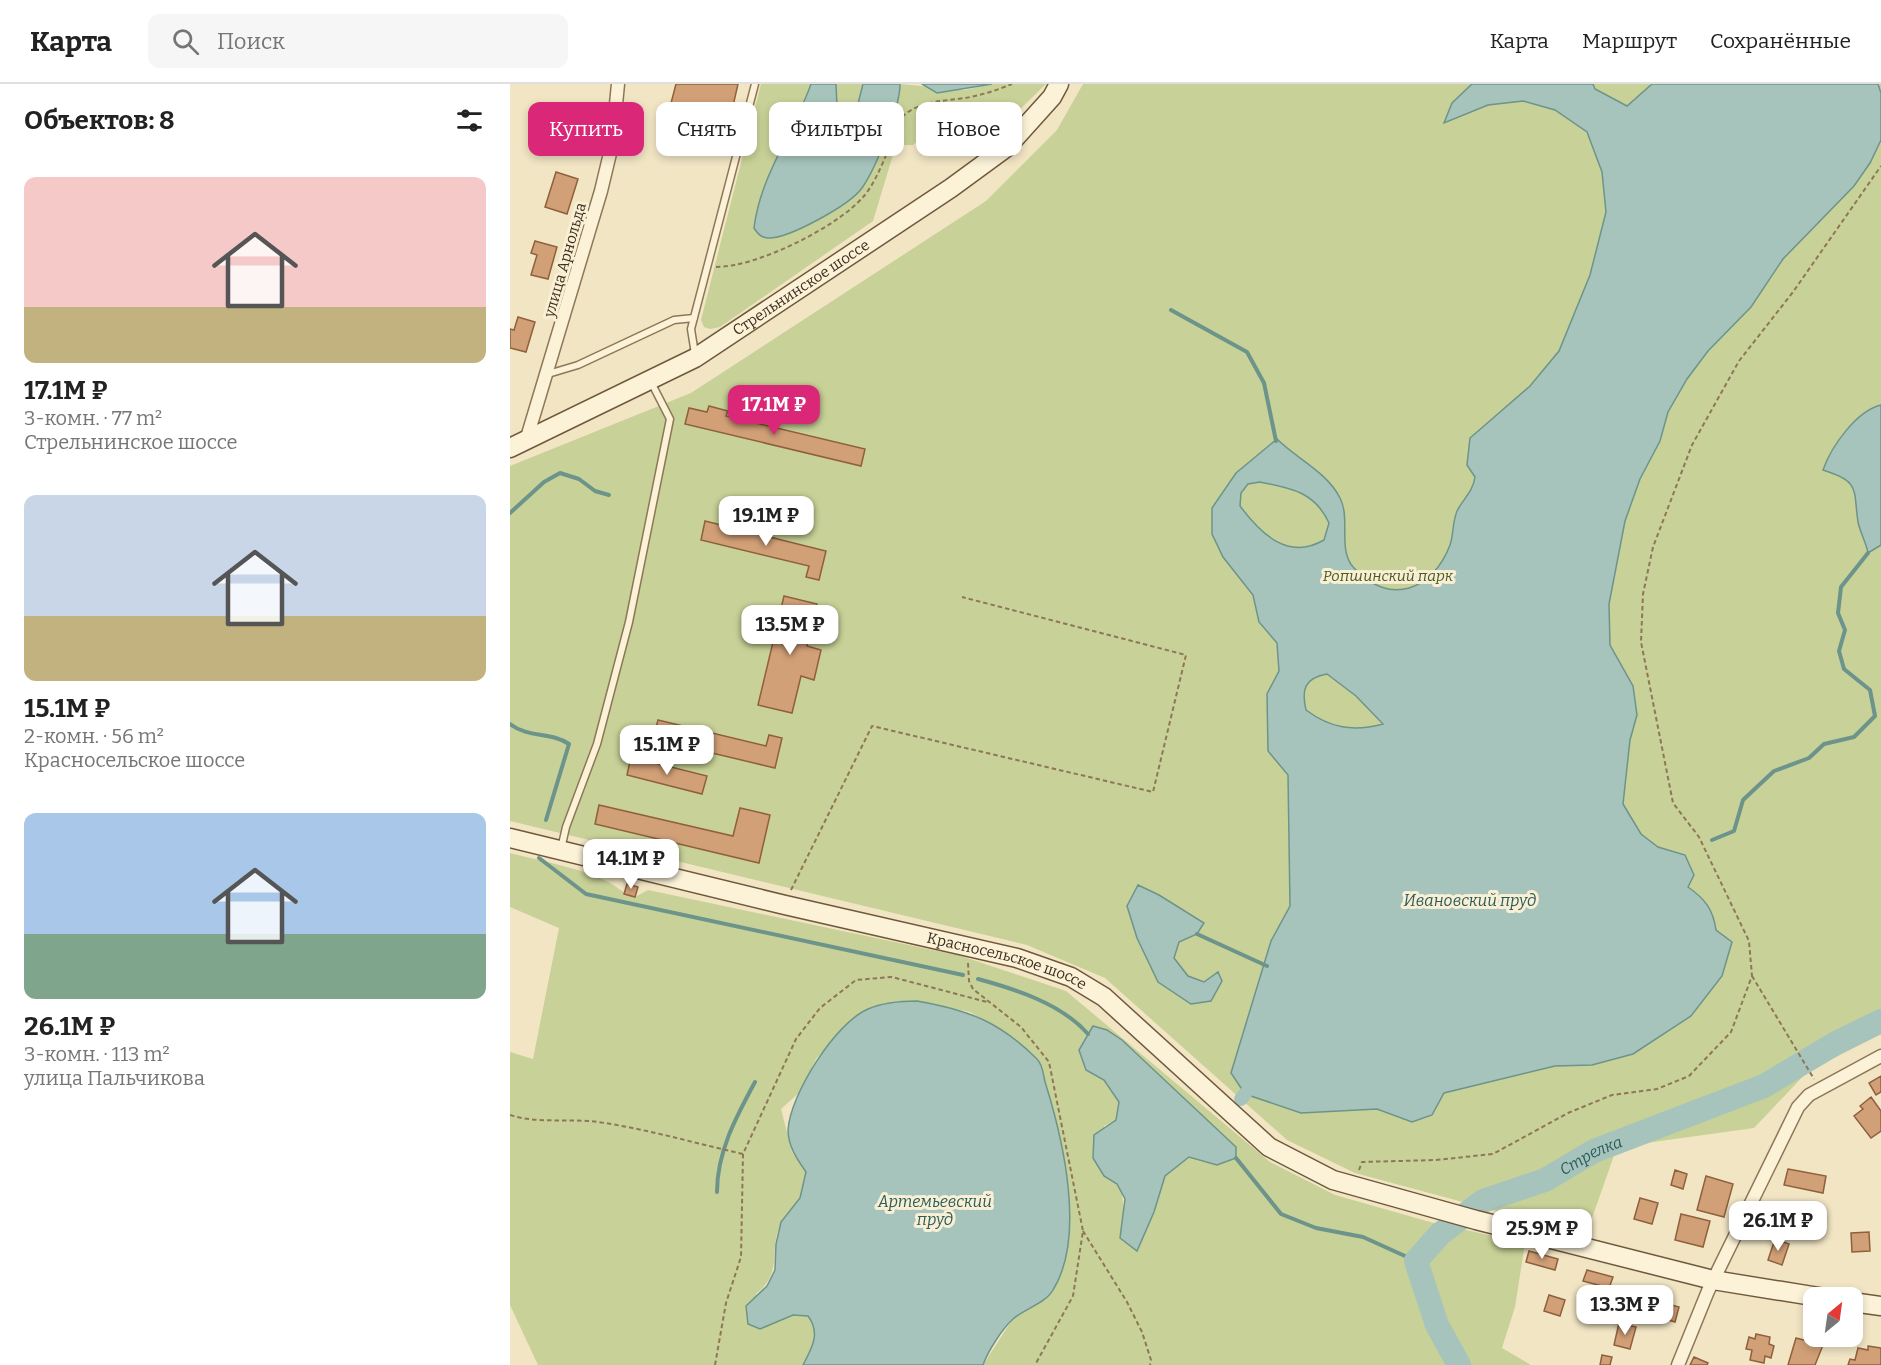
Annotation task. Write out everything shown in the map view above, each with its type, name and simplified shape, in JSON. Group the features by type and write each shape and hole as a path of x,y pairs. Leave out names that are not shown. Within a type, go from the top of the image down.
{"main road":[{"name":"Стрельнинское шоссе","path":"518,444 651,382 695,358 951,188 1007,147 1052,97 1059,84"},
{"name":"Красносельское шоссе","path":"510,838 763,900 1017,958 1071,977 1104,997 1269,1147 1333,1180 1440,1211 1713,1280 1803,1294"},
{"path":"1863,1304 1881,1306"}],"street":[{"name":"улица Арнольда","path":"518,444 548,374 612,145 618,84"},
{"path":"1678,1365 1713,1280 1798,1107 1809,1095 1881,1056"}],"lane":[{"path":"695,358 692,329 694,318 755,84"},
{"path":"548,374 579,365 674,320 694,318"},
{"path":"561,850 566,827 597,744 629,622 670,419 651,382"}],"path":[{"path":"708,267 731,267 780,252 825,226 857,203 870,188 902,117 908,111 920,105 974,96 1012,84"},
{"path":"1357,1176 1362,1162 1436,1160 1493,1154 1568,1113 1612,1095 1657,1089 1689,1076 1731,1032 1752,976 1749,941 1699,837 1673,803 1641,642 1643,594 1653,547 1692,445 1739,361 1793,292 1881,166"},
{"path":"787,898 872,726 1153,792 1186,655 962,597"},
{"path":"968,962 969,981 987,1002 1021,1028 1049,1062 1083,1231 1142,1332 1151,1360 1150,1365"},
{"path":"1752,976 1810,1070"},
{"path":"716,1365 726,1303 741,1257 744,1154 765,1110 783,1063 796,1039 820,1008 856,980 892,977 987,1002"},
{"path":"510,1115 543,1120 568,1118 631,1127 744,1154"},
{"path":"1035,1365 1073,1296 1083,1231"}],"green space":[{"path":"761,84 811,84 803,102 769,102 769,156 779,156 770,176 754,228 794,231 850,200 869,175 877,156 893,156 873,221 720,327 710,329 704,327 701,320 743,156 757,156 756,102"},
{"path":"836,84 863,84 858,102 835,102"},
{"path":"900,84 965,90 992,84 1046,84 1022,107 1022,102 916,102 916,142 913,145 904,145 904,102 897,102"},
{"name":"Ропшинский парк","path":"1083,84 1881,84 1881,1034 1807,1072 1754,1128 1617,1147 1586,1235 1355,1173 1287,1140 1105,978 1027,945 510,821 510,466 691,393 986,201 1057,130"},
{"path":"510,853 587,873 635,897 648,890 961,956 1066,991 1270,1162 1335,1195 1430,1222 1525,1243 1515,1307 1502,1348 1531,1365 983,1365 1012,1320 1053,1292 1069,1202 1056,1123 1039,1061 1011,1036 970,1012 917,1001 890,1002 865,1010 838,1033 816,1059 801,1091 781,1109 792,1152 806,1172 800,1196 778,1232 770,1277 756,1294 780,1321 793,1315 808,1316 812,1322 814,1340 803,1365 538,1365 510,1305 510,1052 533,1059 559,928 510,907","holes":["1135,1053 1236,1147 1236,1158 1217,1165 1189,1157 1165,1176 1154,1212 1137,1251 1126,1220 1121,1192 1104,1176 1104,1126 1116,1120 1119,1102 1104,1080"]}],"water":[{"path":"811,84 836,84 837,102 804,102"},
{"path":"863,84 900,84 897,102 858,102"},
{"path":"922,84 992,84 937,93"},
{"name":"Ивановский пруд","path":"1472,84 1593,84 1595,89 1627,106 1652,84 1878,84 1881,93 1881,140 1870,163 1854,186 1783,259 1751,307 1708,351 1687,379 1668,412 1660,441 1640,479 1625,521 1609,604 1610,645 1633,686 1637,715 1630,740 1623,804 1641,834 1658,847 1685,855 1694,875 1688,887 1707,905 1713,916 1716,930 1732,942 1722,976 1691,1016 1633,1054 1592,1065 1555,1066 1444,1093 1432,1115 1412,1122 1377,1109 1301,1113 1245,1094 1231,1073 1271,941 1290,906 1288,775 1268,751 1267,694 1279,671 1277,643 1259,622 1253,595 1223,557 1212,534 1212,508 1236,473 1277,439 1320,473 1340,498 1343,506 1345,543 1349,561 1368,580 1382,587 1396,590 1409,588 1422,582 1433,573 1442,561 1450,545 1456,513 1474,482 1475,477 1467,465 1470,438 1530,386 1559,351 1590,275 1606,212 1602,172 1587,132 1555,110 1523,101 1488,105 1444,123 1452,103","holes":["1260,482 1292,489 1317,504 1329,523 1324,540 1311,546 1287,546 1266,535 1240,506 1241,493 1248,484","1327,674 1356,696 1383,724 1362,728 1342,727 1324,721 1306,710 1304,696 1306,686 1314,678"]},
{"path":"778,156 879,156 862,188 845,203 803,227 768,238 763,237 754,228 757,209"},
{"path":"1881,405 1881,545 1868,553 1858,522 1853,488 1844,479 1823,470 1838,441 1854,422 1863,414"},
{"path":"1138,885 1159,895 1204,923 1197,934 1179,942 1174,958 1188,976 1204,982 1218,972 1222,981 1211,1001 1191,1004 1158,982 1137,938 1127,906"},
{"name":"Артемьевский пруд","path":"917,1001 952,1009 983,1020 1010,1036 1039,1062 1059,1133 1068,1188 1070,1216 1063,1268 1050,1295 1018,1315 1004,1328 983,1365 803,1365 812,1347 815,1334 808,1316 793,1315 760,1329 748,1324 746,1306 767,1286 775,1270 776,1244 781,1222 800,1198 806,1172 791,1147 788,1130 791,1115 805,1080 816,1062 842,1029 855,1017 880,1005"},
{"path":"1093,1026 1107,1030 1122,1040 1236,1147 1236,1158 1217,1165 1189,1157 1165,1176 1154,1212 1137,1251 1120,1238 1125,1199 1117,1184 1104,1176 1093,1158 1094,1135 1116,1120 1119,1102 1104,1080 1086,1070 1079,1050"}],"building":[{"path":"676,84 738,84 734,102 671,102"},
{"path":"556,172 578,179 567,214 545,207"},
{"path":"535,241 557,247 548,279 531,275 537,255 531,253"},
{"path":"518,317 535,322 526,352 510,348 510,329 514,330"},
{"path":"709,406 728,411 726,416 865,449 861,466 685,424 689,408 707,412"},
{"path":"705,521 826,551 819,580 806,577 809,566 701,540"},
{"path":"784,596 817,604 807,646 821,650 814,680 801,676 792,713 758,705"},
{"path":"658,720 766,746 769,735 782,738 775,768 653,739"},
{"path":"631,757 707,776 702,794 627,775"},
{"path":"599,805 733,836 740,808 770,815 759,863 595,824"},
{"path":"627,884 638,887 635,897 624,894"},
{"path":"1881,1076 1881,1092 1876,1095 1869,1083"},
{"path":"1871,1097 1881,1111 1881,1131 1871,1138 1854,1116 1863,1109 1860,1106"},
{"path":"1788,1169 1826,1176 1823,1193 1784,1185"},
{"path":"1675,1170 1687,1174 1683,1189 1671,1185"},
{"path":"1706,1176 1733,1184 1724,1217 1697,1210"},
{"path":"1640,1198 1658,1203 1652,1224 1634,1219"},
{"path":"1681,1214 1710,1221 1703,1247 1675,1240"},
{"path":"1869,1232 1870,1251 1852,1252 1851,1233"},
{"path":"1775,1239 1789,1244 1782,1265 1768,1260"},
{"path":"1529,1251 1558,1259 1555,1270 1526,1262"},
{"path":"1587,1270 1613,1277 1609,1288 1583,1281"},
{"path":"1549,1295 1565,1300 1560,1316 1544,1311"},
{"path":"1656,1301 1679,1307 1675,1322 1652,1315"},
{"path":"1619,1323 1636,1327 1630,1349 1614,1345"},
{"path":"1756,1334 1770,1337 1769,1344 1774,1346 1771,1358 1765,1356 1764,1363 1750,1360 1752,1350 1746,1349 1749,1337 1755,1339"},
{"path":"1796,1338 1803,1340 1803,1347 1822,1347 1815,1365 1788,1365"},
{"path":"1868,1346 1881,1348 1881,1365 1848,1365 1850,1359 1855,1360 1858,1348 1868,1350"},
{"path":"1602,1355 1612,1357 1610,1365 1600,1365"},
{"path":"1694,1357 1708,1363 1707,1365 1690,1365"}],"waterway":[{"path":"1171,310 1247,352 1264,383 1276,441"},
{"path":"510,513 544,482 560,473 579,479 595,491 609,495"},
{"path":"1712,840 1734,831 1743,800 1774,771 1809,758 1824,744 1854,737 1875,716 1870,690 1844,669 1839,651 1845,630 1838,613 1841,587 1868,553"},
{"path":"510,724 524,731 562,740 569,744 546,820"},
{"path":"539,858 586,894 963,975"},
{"path":"1197,934 1267,966"},
{"path":"978,979 1022,993 1052,1006 1077,1023 1088,1034"},
{"name":"Стрелка","path":"1459,1365 1437,1325 1416,1261 1440,1234 1483,1201 1545,1180 1594,1151 1764,1086 1836,1043 1881,1021"},
{"path":"717,1192 724,1149 755,1082"},
{"path":"1241,1099 1245,1094"},
{"path":"1236,1158 1281,1214 1316,1228 1363,1237 1416,1261"}]}
